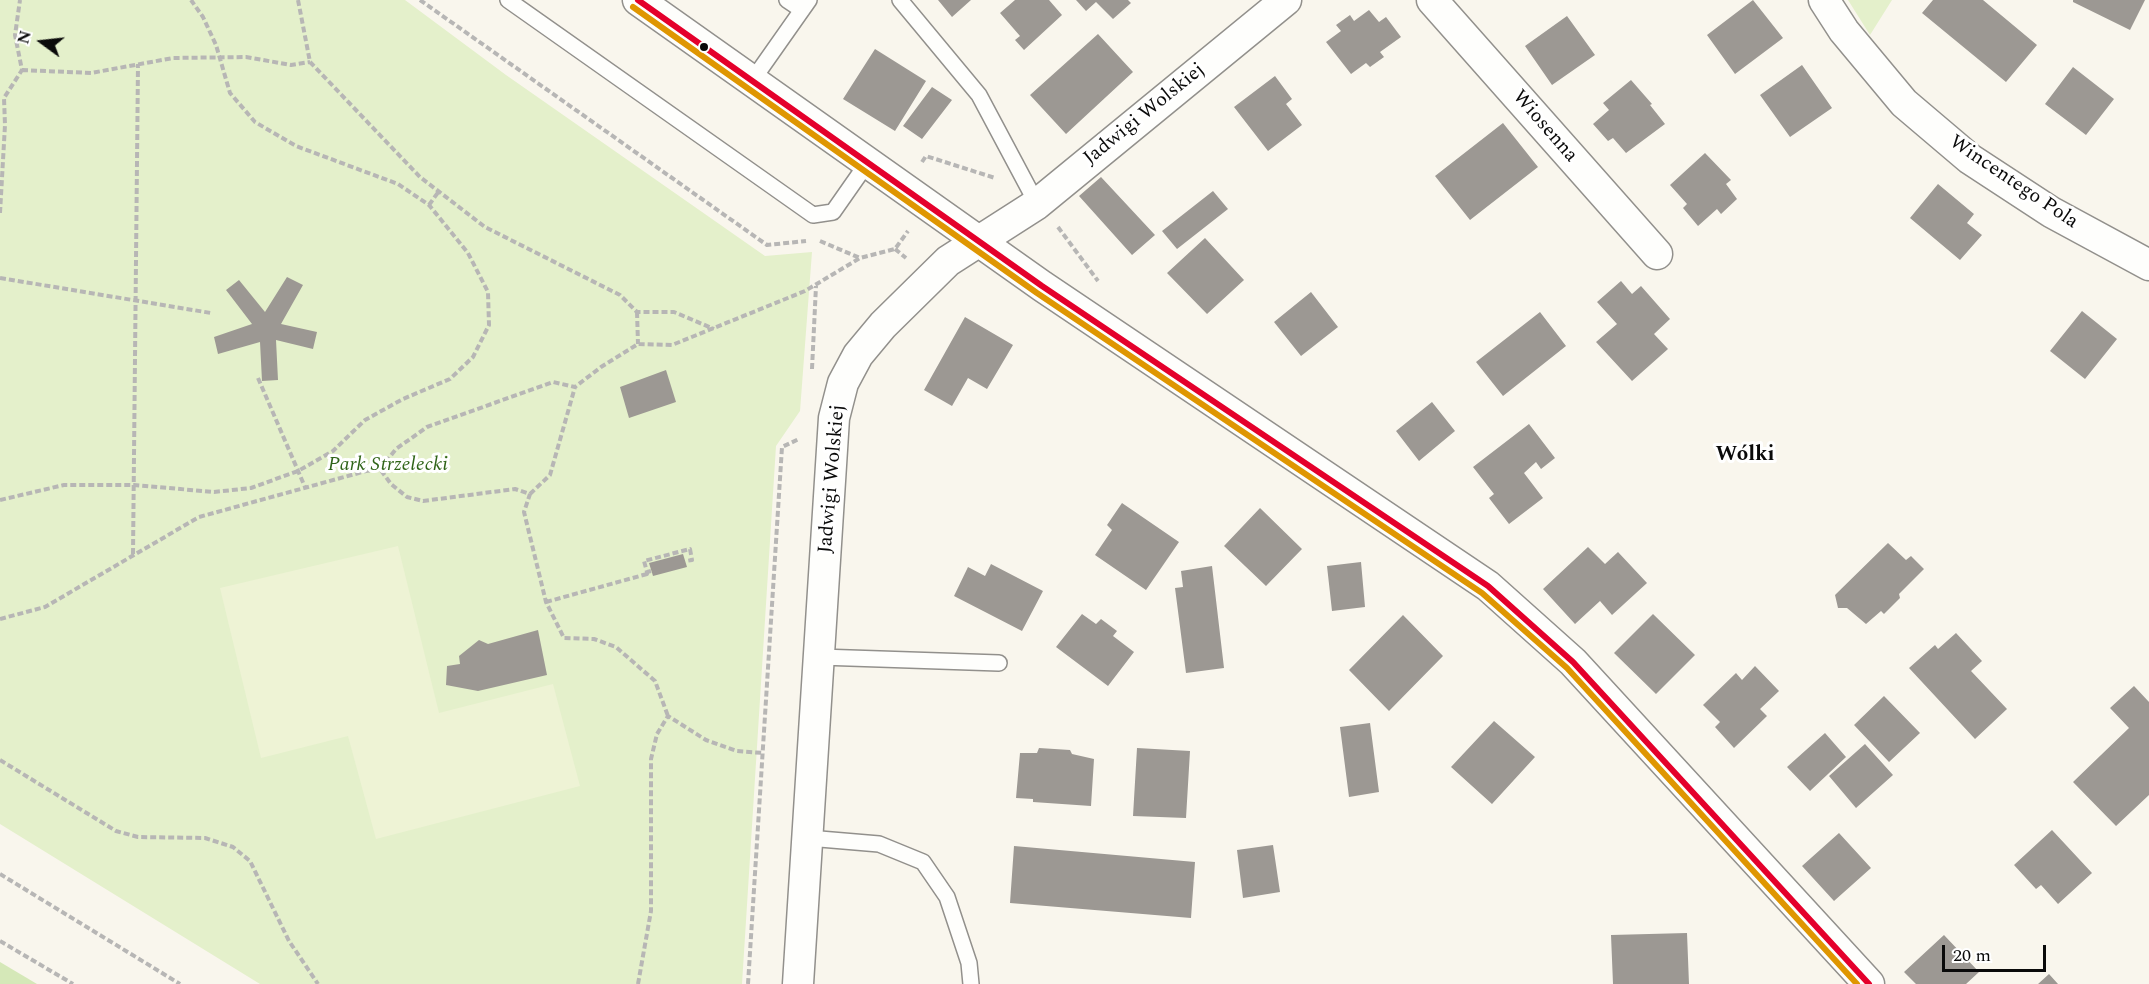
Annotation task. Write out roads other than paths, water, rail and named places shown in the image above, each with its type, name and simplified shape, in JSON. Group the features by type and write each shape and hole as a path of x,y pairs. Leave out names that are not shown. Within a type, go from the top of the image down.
{"street":[{"path":"638,0 1042,286 1488,586 1573,662 1869,984"},
{"name":"Jadwigi Wolskiej","path":"798,984 834,418 843,383 858,355 883,325 948,261 980,242 1047,214 1286,0"},
{"name":"Wiosenna","path":"1432,0 1657,254"},
{"name":"Wincentego Pola","path":"1824,0 1844,31 1904,103 1970,159 2051,212 2149,266"}],"lane":[{"path":"508,0 813,215 833,212 868,162"},
{"path":"753,81 806,5 787,0"},
{"path":"900,0 979,95 1047,214"},
{"path":"820,657 999,663"},
{"path":"808,838 879,844 923,862 947,897 969,963 972,984"}],"district":[{"name":"Wólki","path":"1745,456"}],"park label":[{"name":"Park Strzelecki","path":"388,466"}]}
